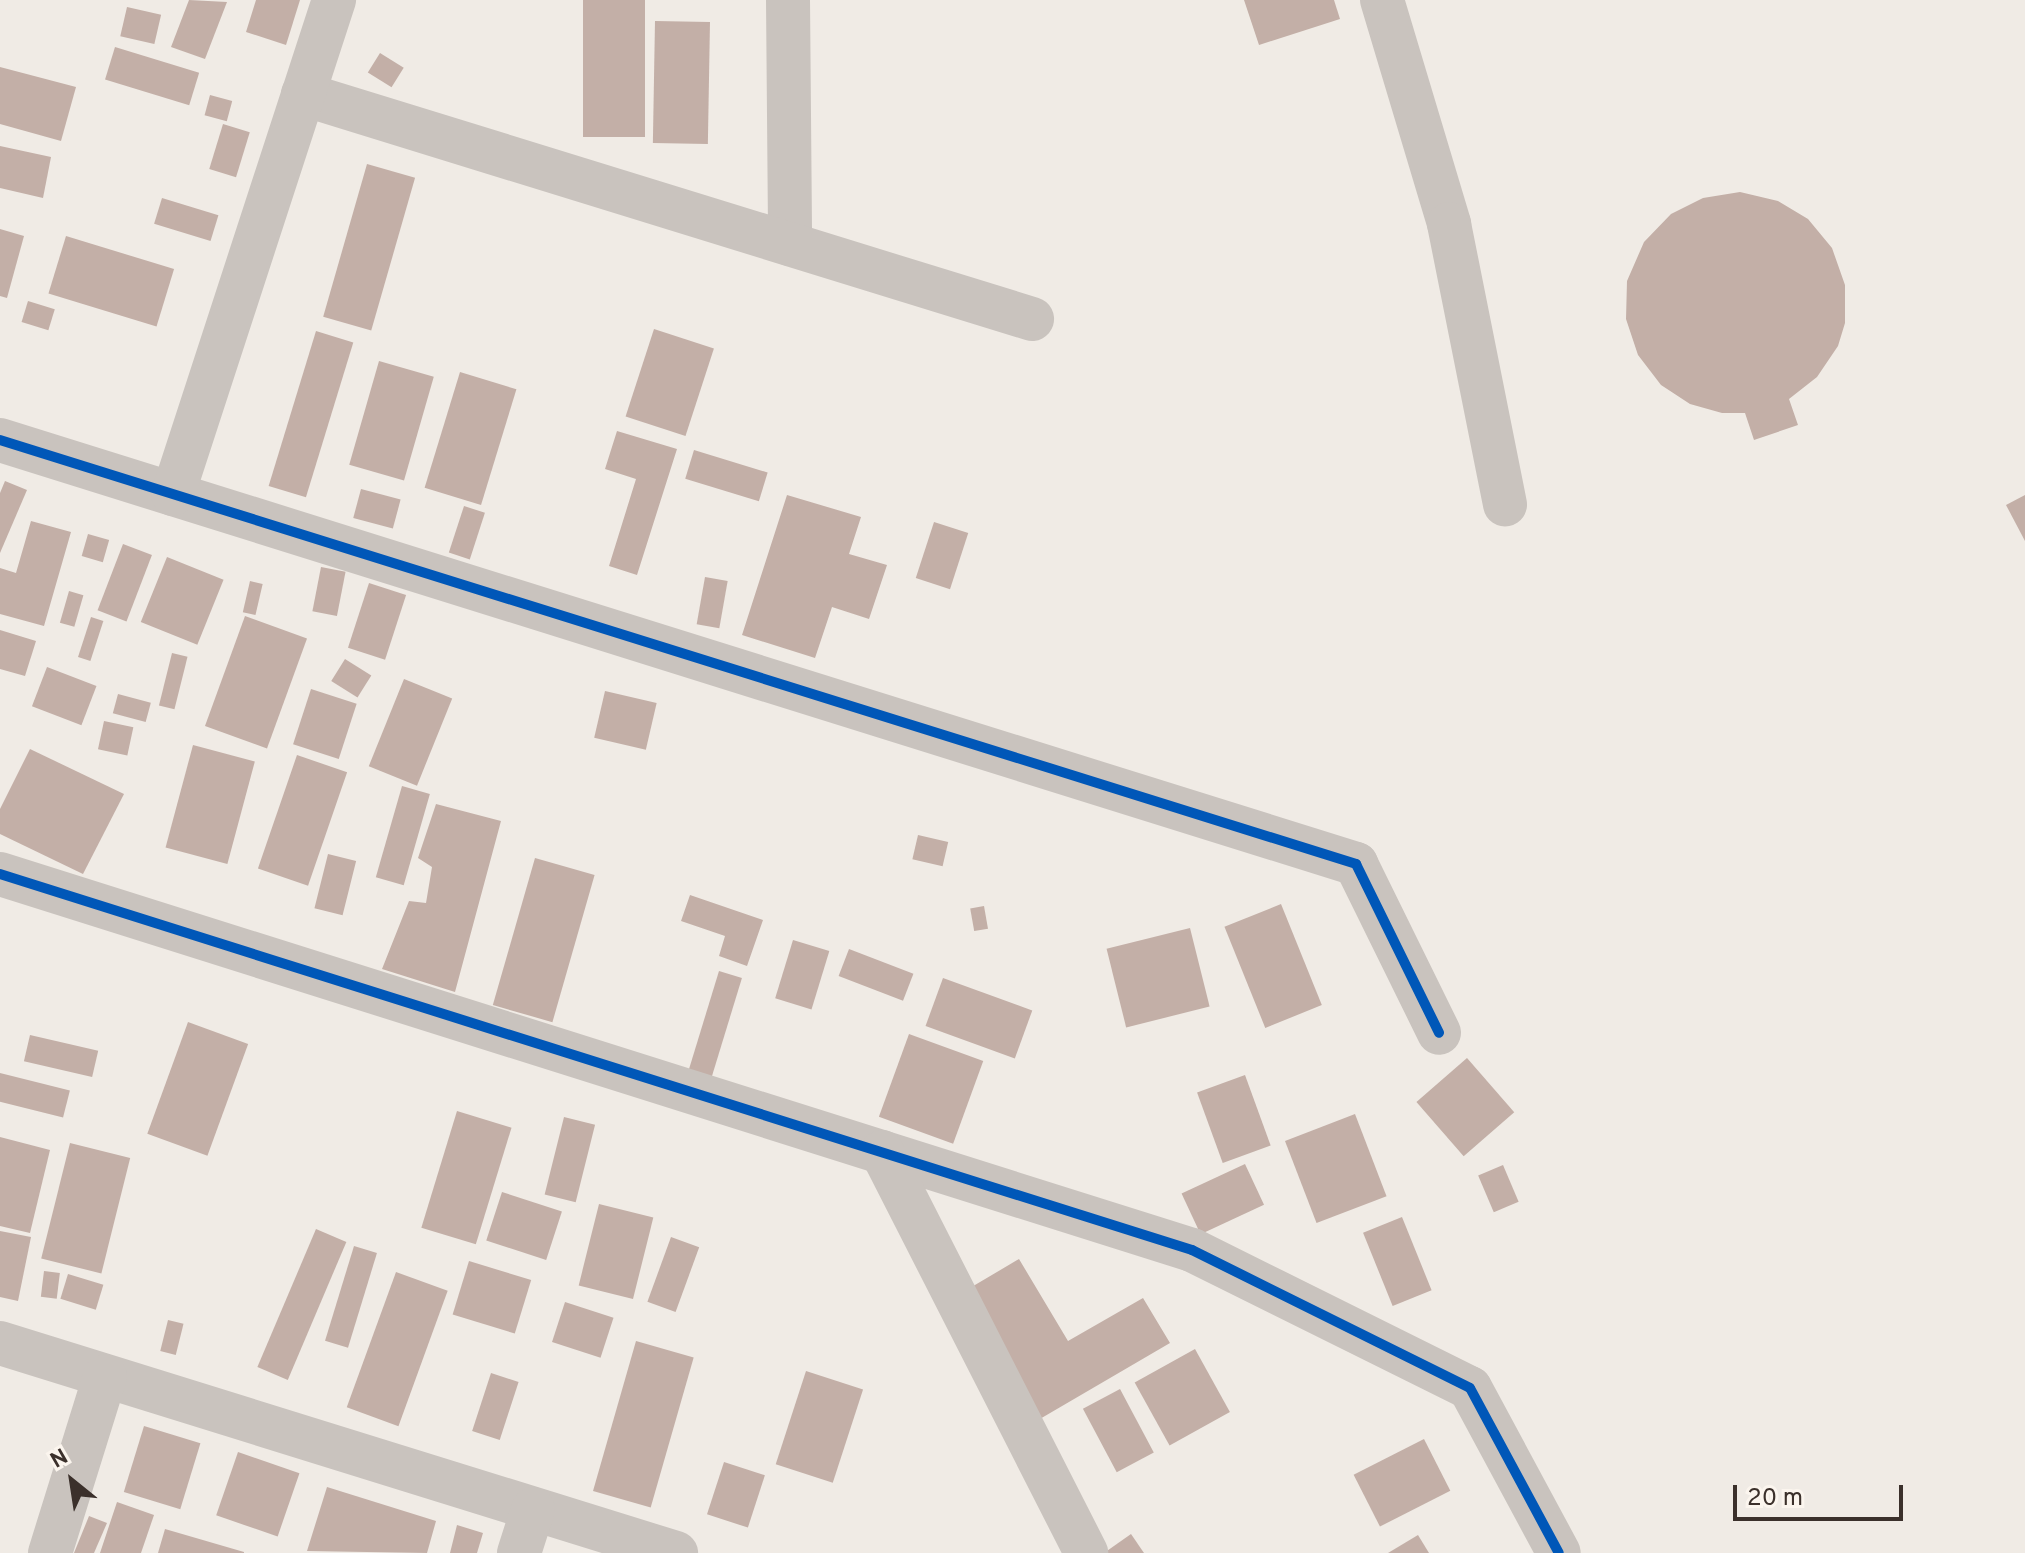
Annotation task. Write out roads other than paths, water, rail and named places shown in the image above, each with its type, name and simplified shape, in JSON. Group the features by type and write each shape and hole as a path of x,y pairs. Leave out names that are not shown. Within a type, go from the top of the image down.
{"street":[{"path":"173,494 334,0"},
{"path":"788,0 790,244"},
{"path":"1382,0 1449,224 1505,504"},
{"path":"303,94 1032,319"},
{"path":"0,440 1356,864 1439,1033"},
{"path":"0,874 1192,1250 1470,1388 1559,1553"},
{"path":"882,1152 1086,1553"},
{"path":"0,1343 676,1553"},
{"path":"50,1553 105,1376"},
{"path":"519,1553 533,1509"}]}
